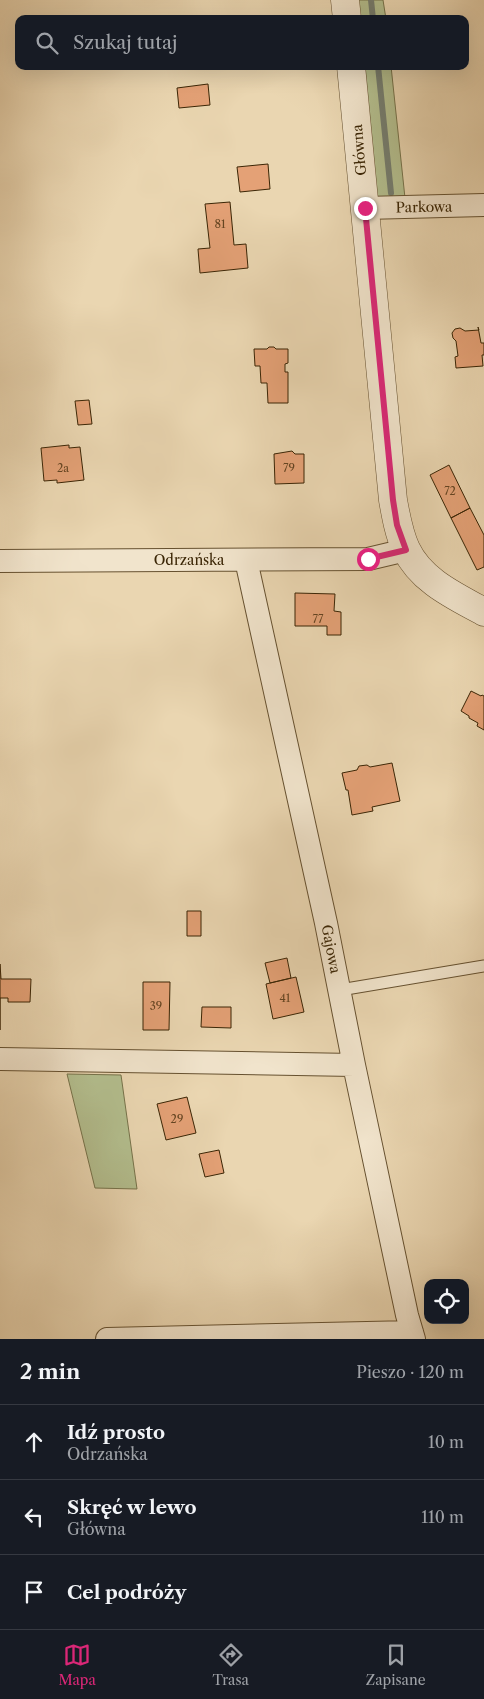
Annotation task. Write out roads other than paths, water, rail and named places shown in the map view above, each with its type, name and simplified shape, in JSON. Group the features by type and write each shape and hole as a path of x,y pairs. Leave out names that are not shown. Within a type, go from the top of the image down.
{"street":[{"path":"345,0 347,15"},
{"name":"Główna","path":"351,70 397,525 406,550 422,572 442,589 484,612"},
{"name":"Parkowa","path":"365,208 484,206"},
{"name":"Odrzańska","path":"0,561 368,559 406,550"},
{"name":"Gajowa","path":"246,560 413,1336"},
{"path":"0,1059 354,1065"},
{"path":"106,1339 413,1336"}],"lane":[{"path":"340,990 484,966"}],"waterway":[{"path":"371,0 373,15"},
{"path":"378,70 391,193"}]}
